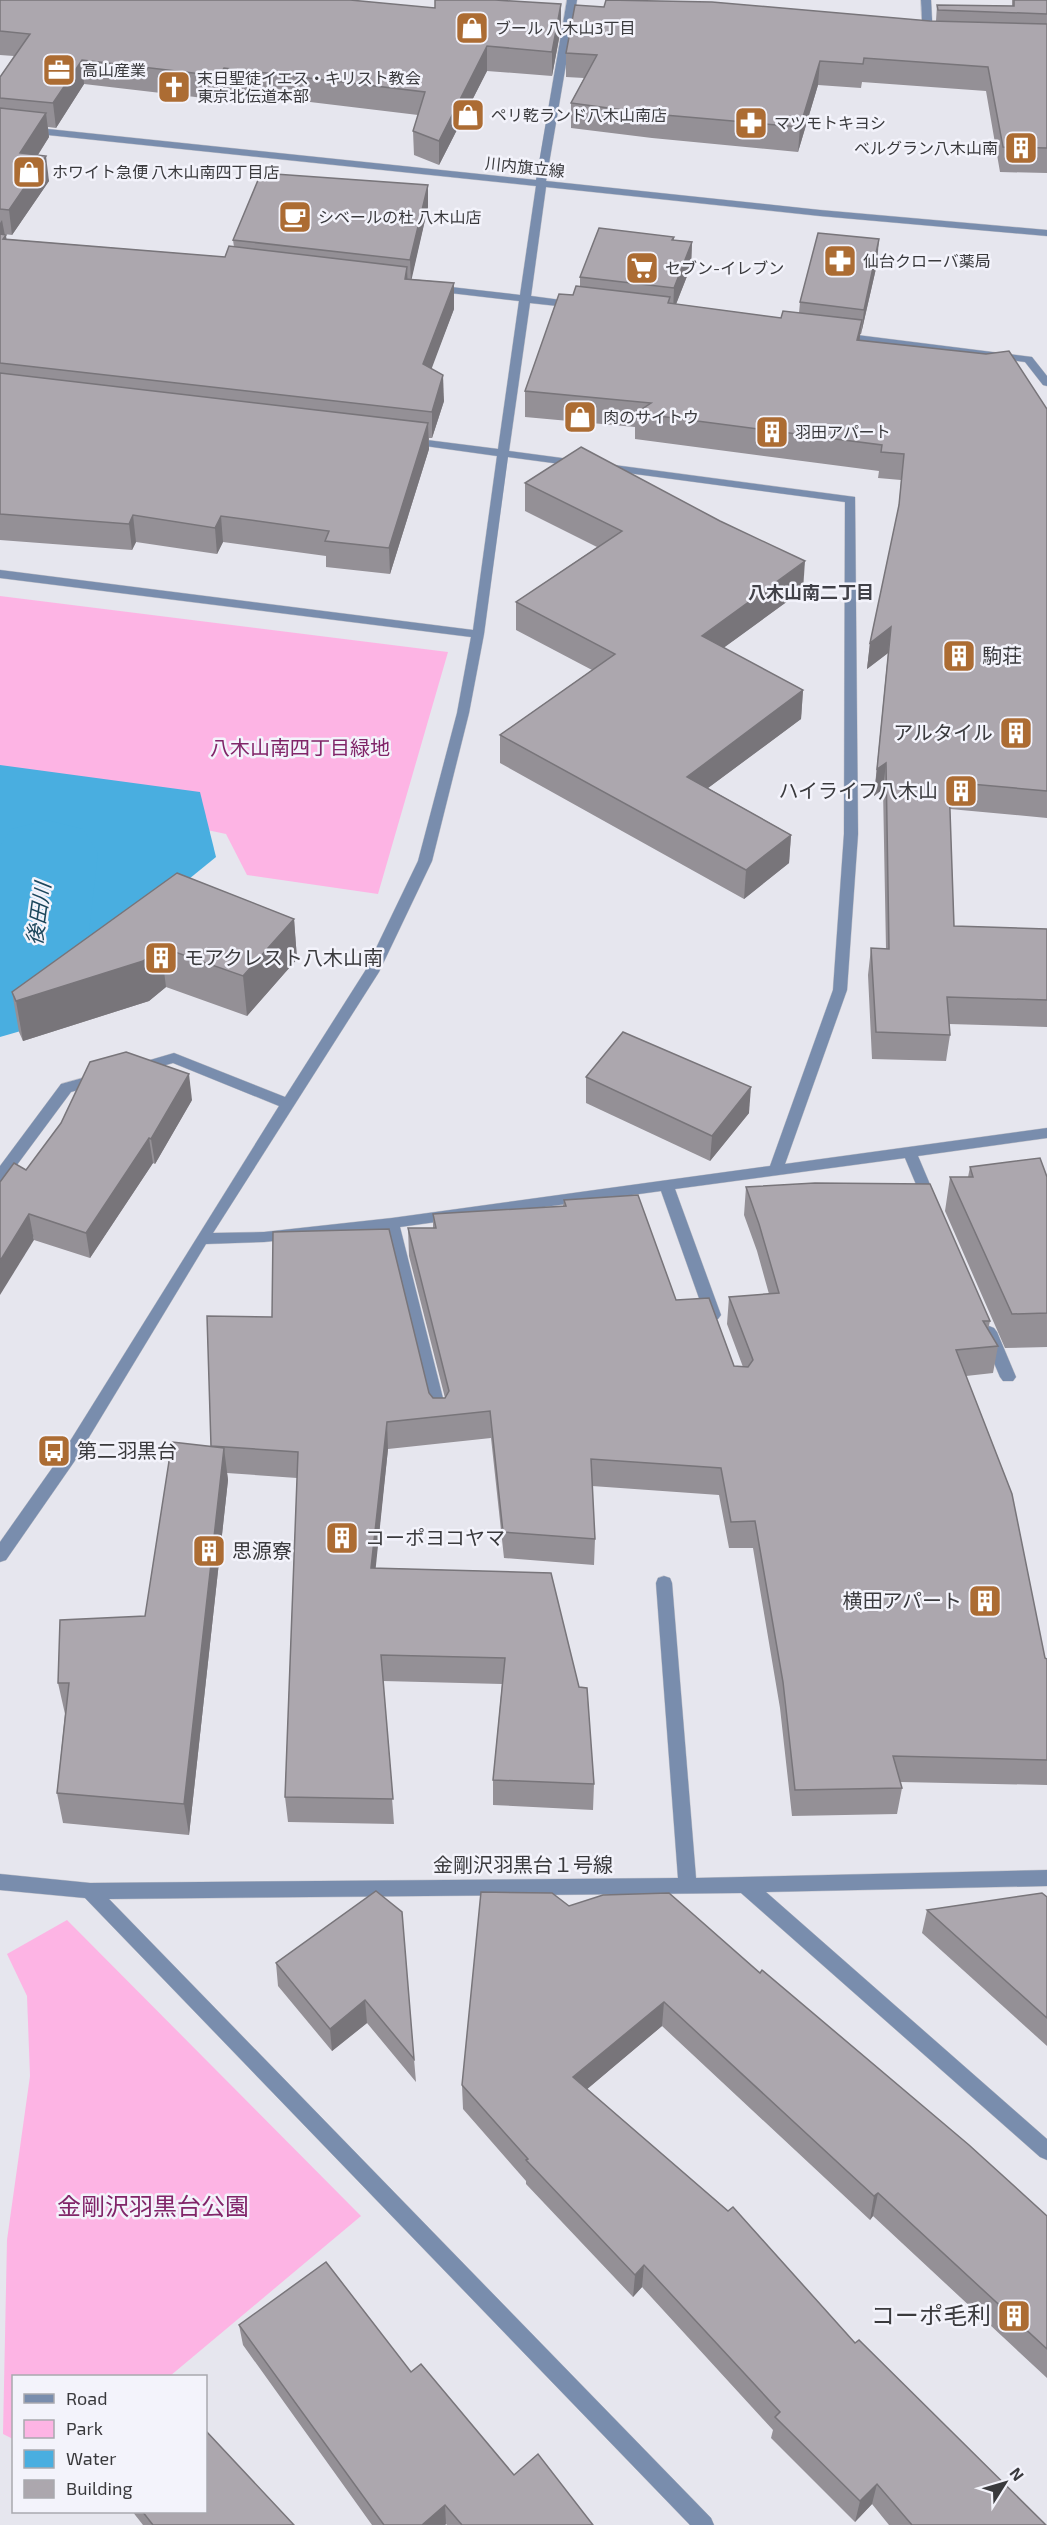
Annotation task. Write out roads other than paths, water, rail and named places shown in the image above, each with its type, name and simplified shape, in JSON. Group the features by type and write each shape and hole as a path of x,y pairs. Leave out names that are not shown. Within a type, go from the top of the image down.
{"street":[{"path":"926,0 928,39"},
{"path":"0,1555 68,1458 202,1239 372,972 425,861 463,713 478,634 524,298 568,5 583,9"},
{"path":"916,38 940,39"},
{"name":"川内旗立線","path":"0,127 820,213 1013,232 1047,233"},
{"path":"417,286 583,305"},
{"path":"829,335 1028,358 1047,383"},
{"path":"397,440 502,452 851,500 851,834 840,990 776,1168"},
{"path":"0,574 478,634"},
{"path":"0,1178 66,1088 174,1058 287,1104"},
{"path":"202,1239 264,1237 392,1223 666,1186 776,1168 1047,1133"},
{"path":"909,1151 937,1216"},
{"path":"666,1186 719,1332"},
{"path":"392,1223 440,1419"},
{"path":"984,1323 1008,1377"},
{"path":"664,1583 688,1886"},
{"name":"金剛沢羽黒台１号線","path":"0,1882 90,1891 688,1886 1047,1878"},
{"path":"745,1885 1047,2151"},
{"path":"90,1891 704,2525"}],"water":[{"path":"0,765 200,792 216,857 56,987 12,1012 0,992"}],"waterway":[{"name":"後田川","path":"0,1000 33,958 47,853"}],"place":[{"name":"ブール 八木山3丁目","path":"472,28"},
{"name":"高山産業","path":"59,70"},
{"name":"末日聖徒イエス・キリスト教会 東京北伝道本部","path":"174,87"},
{"name":"ペリ乾ランド八木山南店","path":"468,115"},
{"name":"マツモトキヨシ","path":"751,123"},
{"name":"ベルグラン八木山南","path":"1021,148"},
{"name":"ホワイト急便 八木山南四丁目店","path":"29,172"},
{"name":"シベールの杜 八木山店","path":"295,217"},
{"name":"仙台クローバ薬局","path":"840,261"},
{"name":"セブン-イレブン","path":"642,268"},
{"name":"肉のサイトウ","path":"580,417"},
{"name":"羽田アパート","path":"772,432"},
{"name":"駒荘","path":"959,656"},
{"name":"アルタイル","path":"1016,733"},
{"name":"ハイライフ八木山","path":"961,791"},
{"name":"モアクレスト八木山南","path":"161,958"},
{"name":"第二羽黒台","path":"54,1451"},
{"name":"コーポヨコヤマ","path":"342,1538"},
{"name":"思源寮","path":"209,1551"},
{"name":"横田アパート","path":"985,1601"},
{"name":"コーポ毛利","path":"1014,2316"}],"district":[{"name":"八木山南二丁目","path":"811,593"}],"park label":[{"name":"八木山南四丁目緑地","path":"300,748"},
{"name":"金剛沢羽黒台公園","path":"153,2207"}]}
